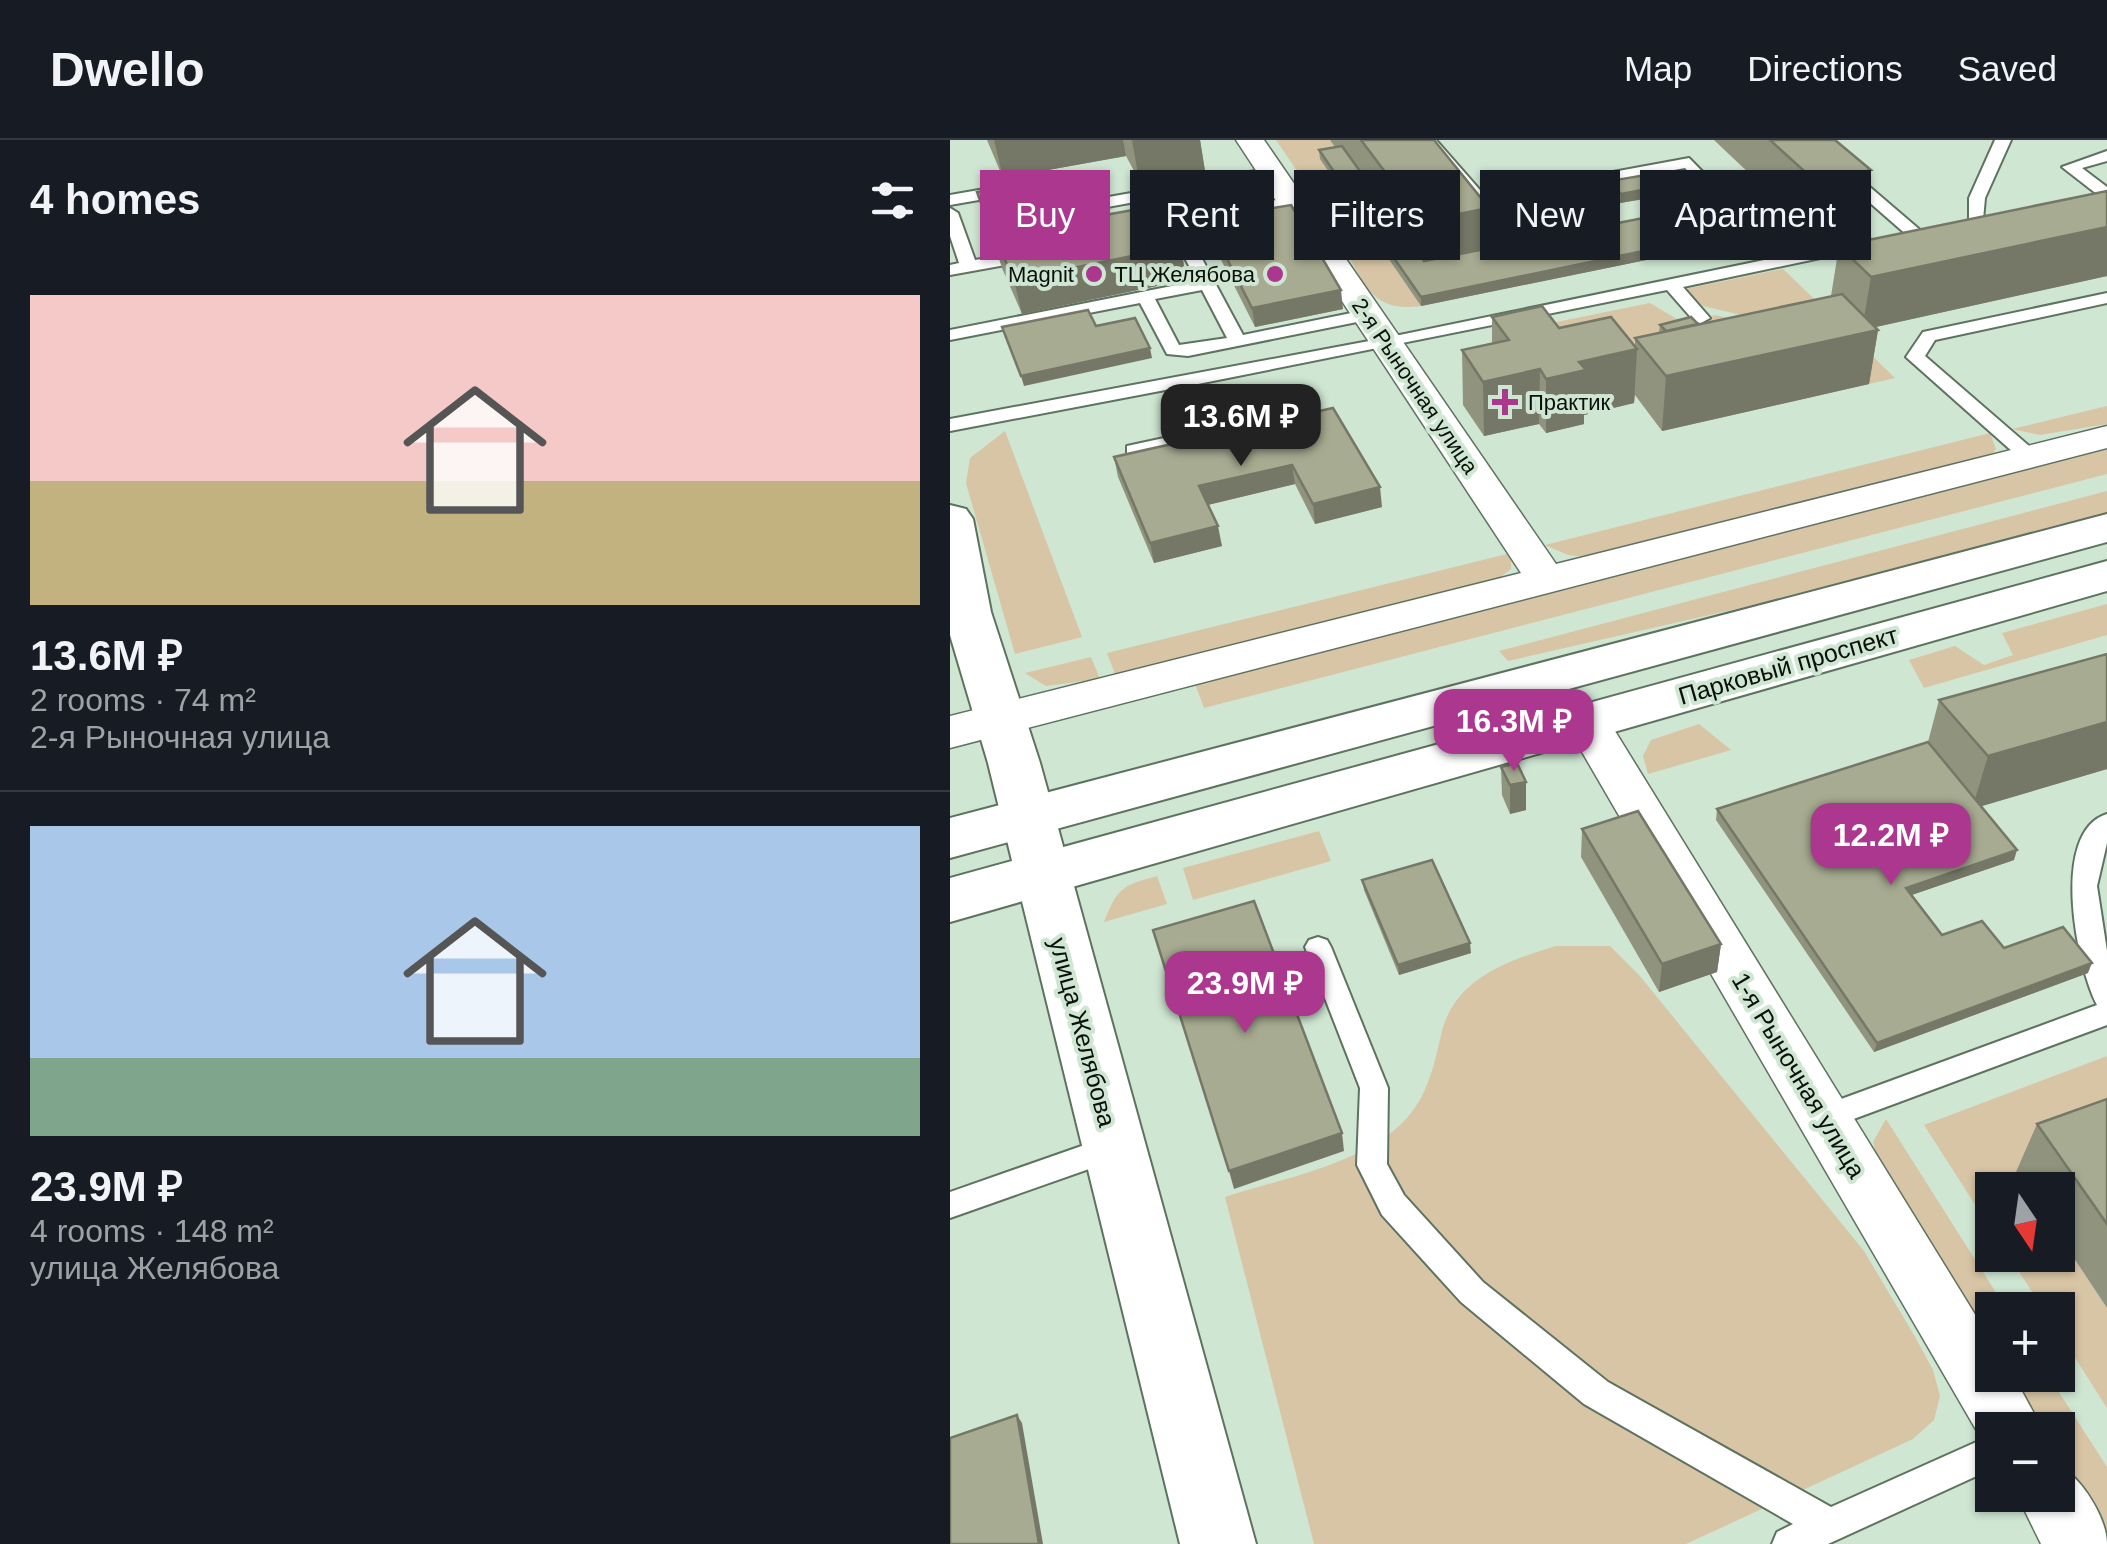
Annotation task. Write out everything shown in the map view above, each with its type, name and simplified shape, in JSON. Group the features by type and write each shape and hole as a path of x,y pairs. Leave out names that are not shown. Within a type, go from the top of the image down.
{"main road":[{"name":"улица Желябова","path":"950,520 959,614 1002,721 1218,1544"},
{"name":"Парковый проспект","path":"950,900 1035,846 2107,528"},
{"name":"Парковый проспект","path":"950,838 1035,846 1586,721 2107,576"}],"street":[{"name":"2-я Рыночная улица","path":"1250,140 1547,581"},
{"path":"950,732 2107,437"},
{"name":"1-я Рыночная улица","path":"1586,721 1999,1412"},
{"path":"2059,1512 2078,1544"}],"lane":[{"path":"1428,140 1511,236 1612,217 1581,182 1689,162 1782,262"},
{"path":"1145,296 1172,350 1188,352 1238,341 1375,329 1671,284 1922,232 1806,140"},
{"path":"1976,220 1977,198 2003,140"},
{"path":"2099,193 2070,167 2107,156"},
{"path":"950,200 1076,178 1082,179 1094,200 1102,204 1282,188"},
{"path":"1238,341 1207,284 1166,226 1282,188"},
{"path":"950,212 968,267"},
{"path":"950,270 1005,260"},
{"path":"950,335 1207,284"},
{"path":"1671,284 1701,318"},
{"path":"2029,456 1915,356 1929,336 2107,298"},
{"path":"950,425 1186,380 1375,329"},
{"path":"1186,380 1212,433"},
{"path":"1134,450 1298,414"},
{"path":"2107,823 2092,848 2083,876 2084,914 2107,998"},
{"path":"1318,948 1374,1088 1372,1165 1393,1205 1472,1292 1596,1393 1830,1526"},
{"path":"1824,1118 2107,1014"},
{"path":"950,1205 1114,1148"},
{"path":"1789,1544 1975,1460"}],"shaded area":[{"path":"1276,140 1331,140 1346,170 1297,170"},
{"path":"1351,260 1389,260 1421,306 1390,304 1379,299"},
{"path":"1783,269 1860,343 1703,306 1685,289"},
{"path":"1650,303 1690,327 1715,315 1866,350 1895,378 1869,384 1632,392 1542,325"},
{"path":"2107,406 2107,424 2040,435 2012,429"},
{"path":"1005,431 1082,637 1015,654 966,483 970,458"},
{"path":"1990,433 1996,449 1991,456 1586,557 1568,555 1545,545"},
{"path":"2107,449 2107,474 1204,708 1194,681"},
{"path":"2107,491 2107,514 1811,592 1508,661 1499,651"},
{"path":"1511,553 1511,569 1495,581 1115,674 1107,653"},
{"path":"2107,604 2107,635 1924,688 1909,660 1955,646 1984,665 2013,655 2002,633"},
{"path":"1091,657 1100,679 1046,686 1025,673"},
{"path":"1699,724 1731,750 1648,774 1643,756 1651,740"},
{"path":"1319,831 1331,861 1193,900 1183,868"},
{"path":"1157,876 1167,904 1104,922 1123,890"},
{"path":"1556,946 1610,946 1639,975 1864,1251 1933,1370 1940,1396 1934,1420 1913,1439 1686,1544 1314,1544 1225,1197 1322,1168 1369,1148 1389,1134 1420,1100 1448,1015 1458,999 1485,975"},
{"path":"2107,1056 2107,1139 2056,1172 1975,1172 1975,1204 1924,1125"},
{"path":"1886,1119 1975,1259 1975,1272 1983,1272 1996,1292 1975,1292 1975,1328 1892,1193 1873,1142"},
{"path":"2075,1260 2107,1308 2107,1408 2075,1358 2075,1292 2032,1292 2019,1272 2075,1272"},
{"path":"2017,1392 2059,1392 2072,1412 2029,1412"},
{"path":"2075,1417 2107,1467 2107,1538 2075,1486"}],"building":[{"path":"1361,140 1434,140 1458,170 1384,170"},
{"path":"1770,140 1835,140 1871,170 1803,170"},
{"path":"1342,146 1359,170 1333,170 1319,150"},
{"path":"1460,172 1480,197 1480,210 1460,214"},
{"path":"1640,176 1640,190 1621,194 1620,179"},
{"path":"2107,191 2107,227 1871,277 1853,260 1871,260 1871,239"},
{"path":"1291,205 1294,210 1294,260 1323,260 1341,290 1252,308 1228,260 1274,260 1274,208"},
{"path":"1130,211 1130,256 1014,280 1005,260 1110,260 1110,214"},
{"path":"1640,219 1640,252 1620,256 1620,223"},
{"path":"1480,250 1480,260 1600,260 1421,297 1395,260 1460,260 1460,254"},
{"path":"1842,294 1878,330 1666,376 1635,338"},
{"path":"1542,306 1559,328 1611,317 1637,349 1579,362 1586,370 1546,379 1540,369 1483,382 1462,350 1509,340 1492,317"},
{"path":"1088,310 1096,326 1135,318 1150,348 1021,376 1002,327"},
{"path":"1691,317 1698,324 1666,331 1660,325"},
{"path":"1333,408 1380,487 1313,504 1292,465 1199,486 1218,526 1150,543 1114,457"},
{"path":"2107,654 2107,722 1988,756 1939,700"},
{"path":"1928,742 2017,850 1906,888 1942,935 1982,921 2004,948 2063,927 2092,963 1877,1043 1717,809"},
{"path":"1517,763 1526,782 1510,785 1501,767"},
{"path":"1638,811 1721,944 1662,964 1582,829"},
{"path":"1432,860 1470,943 1398,965 1362,880"},
{"path":"1254,901 1342,1133 1229,1171 1153,930"},
{"path":"2107,1099 2107,1224 2075,1178 2075,1172 2071,1172 2037,1124"},
{"path":"1017,1415 1039,1544 950,1544 950,1438"}],"place":[{"name":"Magnit","path":"1094,274"},
{"name":"ТЦ Желябова","path":"1275,274"},
{"name":"Практик","path":"1505,402"}]}
